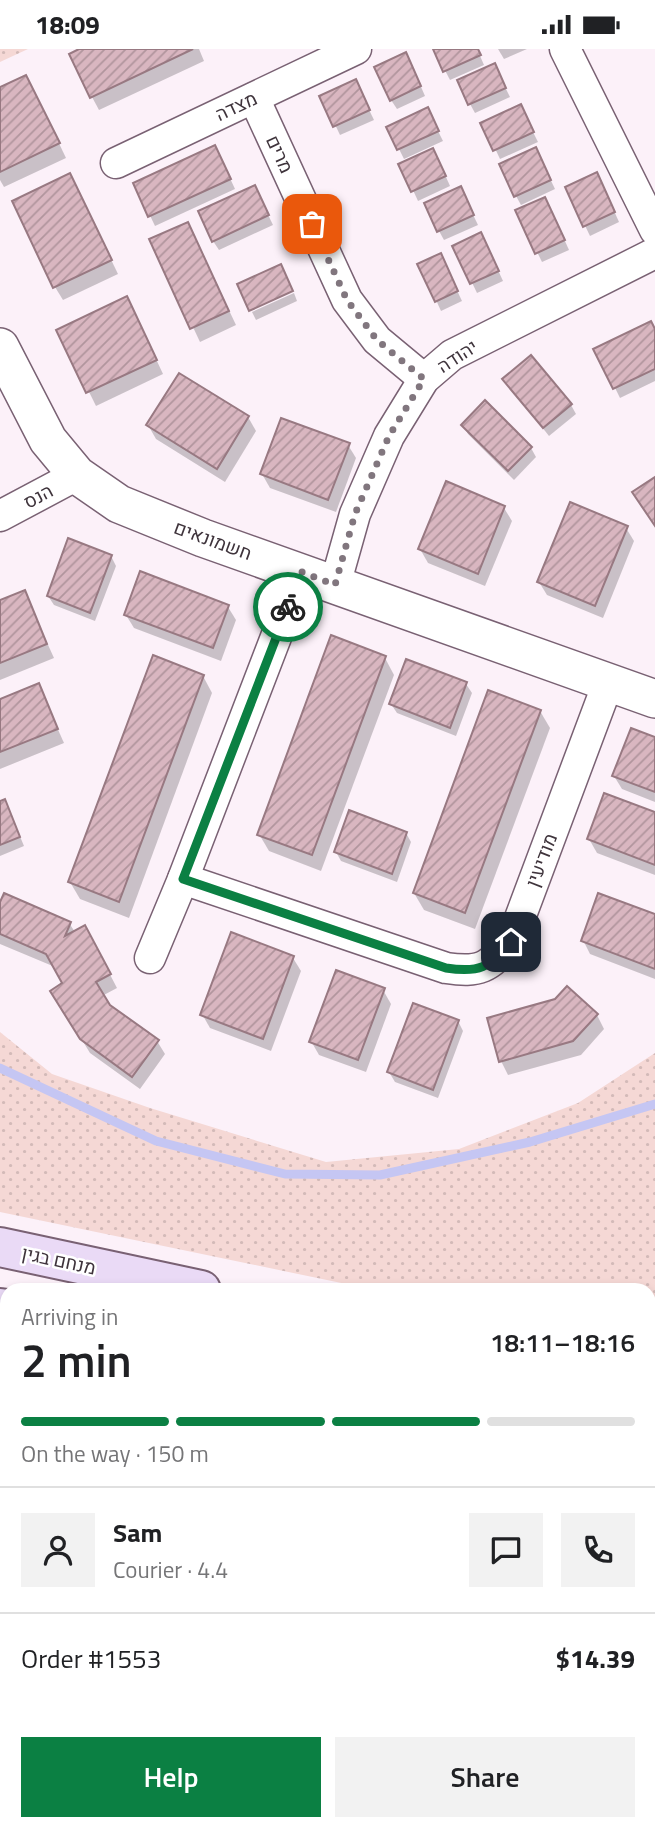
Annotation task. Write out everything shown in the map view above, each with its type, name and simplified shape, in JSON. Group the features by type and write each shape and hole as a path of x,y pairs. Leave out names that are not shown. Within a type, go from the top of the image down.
{"main road":[{"name":"מנחם בגין","path":"0,1247 168,1283"}],"street":[{"name":"מצדה","path":"116,163 356,49"},
{"path":"565,49 655,230"},
{"name":"מרים","path":"254,97 347,300 377,340 424,379"},
{"name":"יהודה","path":"318,579 360,503 389,436 424,379 452,355 655,253"},
{"name":"חשמונאים","path":"0,347 48,440 77,475 119,504 203,538 655,699"},
{"name":"הנס","path":"0,516 77,475"},
{"path":"150,958 318,579"},
{"name":"מודיעין","path":"183,879 446,968 471,972 494,961 511,942 608,683"}],"shaded area":[{"path":"0,49 28,49 0,62"},
{"path":"0,1032 52,1074 150,1108 326,1162 459,1149 578,1103 655,1053 655,1283 341,1283 0,1212"}],"building":[{"path":"79,49 193,49 90,98 69,54"},
{"path":"433,49 478,49 481,55 443,72"},
{"path":"406,52 421,86 390,101 374,67"},
{"path":"495,63 506,88 468,105 457,80"},
{"path":"26,75 60,143 0,172 0,87"},
{"path":"356,79 370,110 333,127 319,96"},
{"path":"521,104 534,132 493,151 480,123"},
{"path":"428,107 439,131 397,150 386,127"},
{"path":"215,145 231,179 148,217 133,183"},
{"path":"536,147 551,180 514,197 499,164"},
{"path":"433,148 446,176 411,192 398,164"},
{"path":"597,172 615,212 583,227 565,187"},
{"path":"70,173 112,260 53,288 12,201"},
{"path":"255,185 269,215 212,242 198,211"},
{"path":"461,186 474,215 437,232 424,203"},
{"path":"545,197 565,240 535,254 515,210"},
{"path":"188,222 229,311 190,329 149,239"},
{"path":"481,232 499,271 470,284 452,246"},
{"path":"441,253 458,291 435,302 417,264"},
{"path":"281,264 293,291 249,311 237,284"},
{"path":"127,296 157,360 86,393 56,330"},
{"path":"651,321 655,329 655,369 613,389 593,349"},
{"path":"531,355 572,404 543,428 502,379"},
{"path":"179,373 249,416 217,469 146,425"},
{"path":"485,400 532,447 508,471 461,425"},
{"path":"281,418 350,443 328,500 260,474"},
{"path":"655,477 655,526 632,492"},
{"path":"446,481 505,506 478,574 418,549"},
{"path":"570,502 628,526 595,606 537,582"},
{"path":"68,538 112,555 90,613 47,596"},
{"path":"140,571 229,605 213,648 124,615"},
{"path":"25,590 47,644 0,663 0,600"},
{"path":"331,635 386,656 312,855 257,835"},
{"path":"153,655 204,675 119,902 68,882"},
{"path":"406,659 467,682 450,728 389,704"},
{"path":"39,683 58,729 0,752 0,699"},
{"path":"488,690 541,710 465,913 413,893"},
{"path":"631,728 655,737 655,792 612,776"},
{"path":"604,793 655,812 655,865 587,839"},
{"path":"5,799 20,837 0,845 0,801"},
{"path":"349,810 407,832 392,874 334,852"},
{"path":"4,893 71,922 65,936 85,925 111,974 96,982 110,1005 159,1040 132,1077 80,1039 50,991 62,983 46,954 0,934 0,902"},
{"path":"598,893 655,914 655,969 581,941"},
{"path":"231,932 294,956 263,1039 200,1015"},
{"path":"336,970 385,988 358,1060 309,1042"},
{"path":"567,986 598,1014 573,1041 499,1062 487,1018 555,999"},
{"path":"413,1003 459,1020 433,1090 387,1072"}],"waterway":[{"path":"0,1068 156,1141 285,1174 380,1175 530,1142 655,1104"}],"way so far":[{"path":"288,607 302,572 335,585 355,514 389,436 424,379 377,340 347,300 312,224"}],"route":[{"path":"288,607 183,879 446,968 471,972 494,961 511,942"}]}
